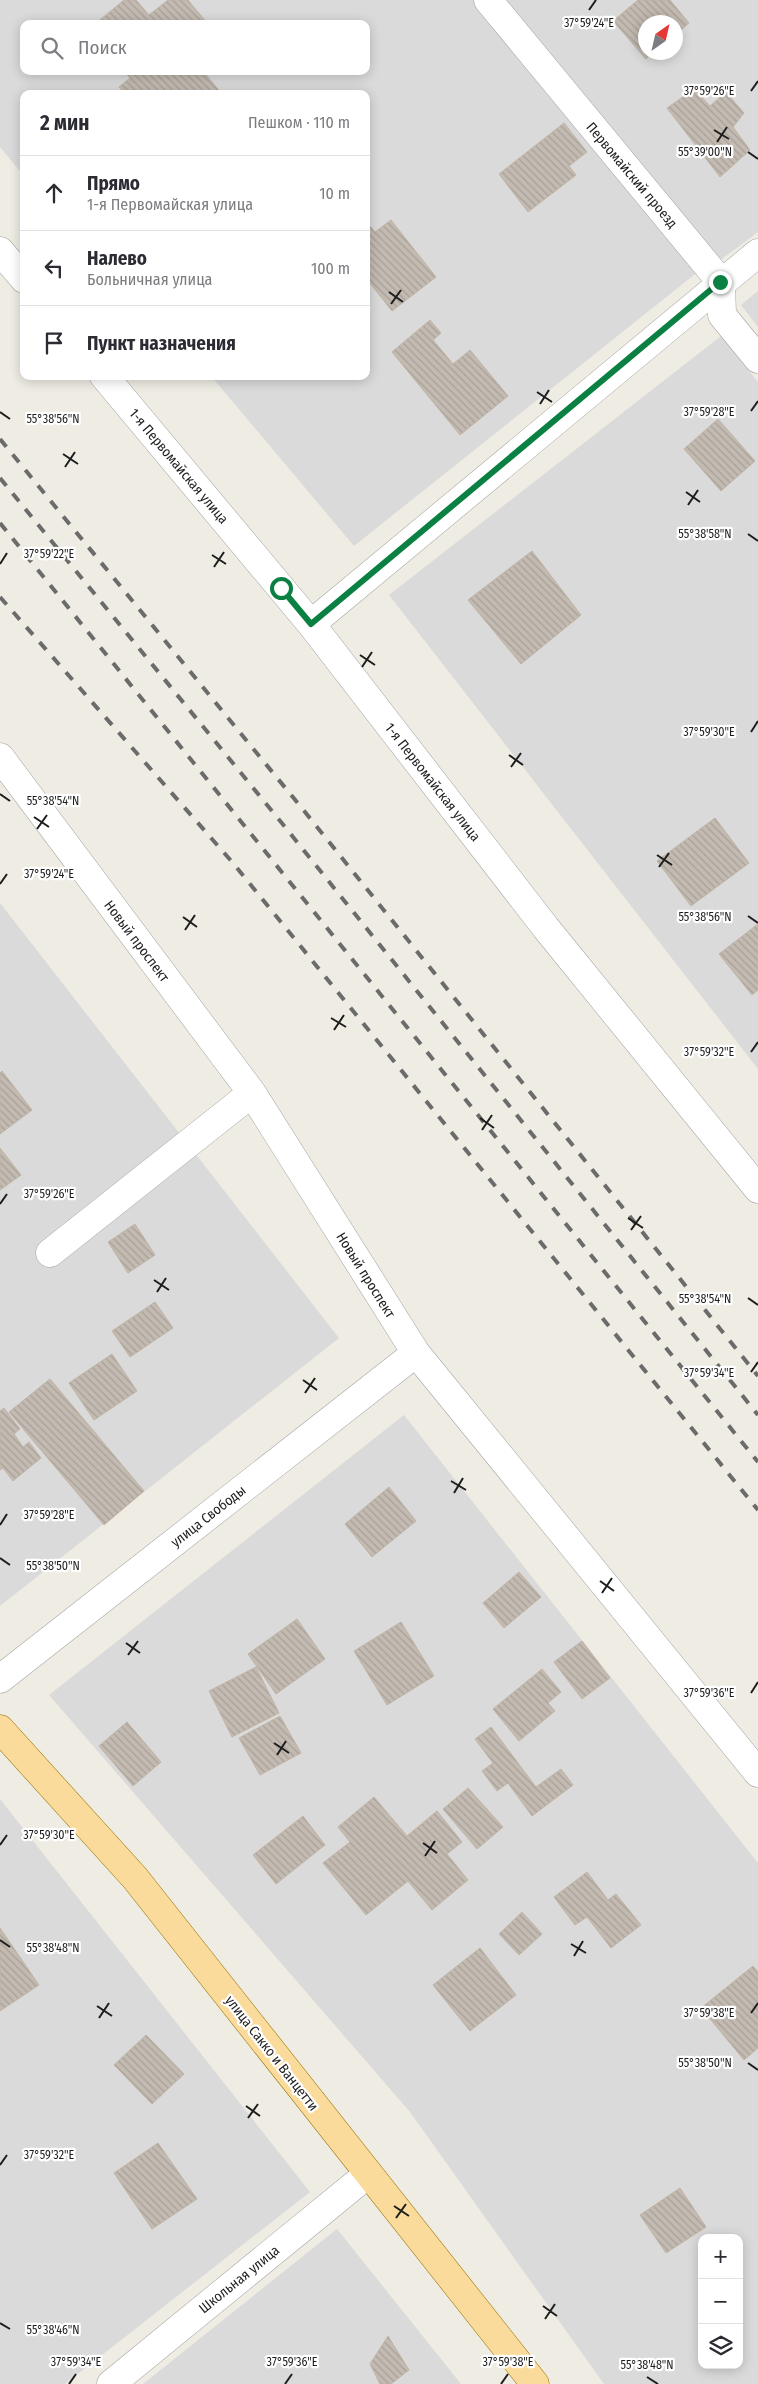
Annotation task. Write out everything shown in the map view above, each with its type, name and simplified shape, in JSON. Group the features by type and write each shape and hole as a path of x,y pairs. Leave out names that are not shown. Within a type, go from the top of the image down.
{"main road":[{"name":"улица Сакко и Ванцетти","path":"0,1729 134,1878 535,2384"}],"street":[{"name":"Первомайский проезд","path":"488,0 720,282"},
{"path":"0,251 20,274"},
{"path":"311,624 720,282 758,253"},
{"path":"720,282 722,314 758,359"},
{"name":"1-я Первомайская улица","path":"107,380 311,624 546,928 758,1189"},
{"name":"Новый проспект","path":"0,757 252,1093 416,1353 758,1773"},
{"path":"50,1253 252,1093"},
{"name":"улица Свободы","path":"0,1679 416,1353"},
{"name":"Школьная улица","path":"111,2384 368,2174"}],"shaded area":[{"path":"0,0 474,0 699,271 354,546 214,380 370,380 370,90 20,90 20,171 0,147"},
{"path":"499,0 758,0 758,232 714,265"},
{"path":"758,291 758,327 741,305"},
{"path":"721,336 758,382 758,1069 389,595"},
{"path":"0,903 339,1338 0,1606"},
{"path":"404,1415 758,1863 758,2384 604,2384 410,2112 49,1695"},
{"path":"0,1799 310,2192 65,2384 0,2384"},
{"path":"337,2229 461,2384 143,2384"}],"building":[{"path":"124,0 136,0 149,15 168,0 188,0 205,20 100,20"},
{"path":"638,0 670,0 682,15 638,15 638,50 613,21"},
{"path":"683,16 689,23 683,28"},
{"path":"127,75 206,75 219,90 122,90 119,87 130,78"},
{"path":"694,89 710,106 726,92 744,113 733,127 750,150 720,177 667,108"},
{"path":"564,123 587,152 569,166 576,175 528,212 499,174"},
{"path":"391,220 436,277 392,311 370,283 370,226 375,232"},
{"path":"430,320 441,333 433,340 453,364 470,350 508,396 460,435 392,352"},
{"path":"718,419 755,461 721,491 684,449"},
{"path":"532,551 581,615 521,664 468,600"},
{"path":"715,818 749,863 691,906 657,861"},
{"path":"758,924 758,990 752,995 719,954"},
{"path":"2,1071 32,1110 0,1134 0,1073"},
{"path":"0,1148 21,1175 0,1190"},
{"path":"135,1224 155,1255 128,1273 108,1242"},
{"path":"155,1302 173,1328 130,1357 112,1331"},
{"path":"112,1354 137,1391 94,1420 69,1383"},
{"path":"50,1379 144,1491 104,1525 9,1412"},
{"path":"4,1408 20,1429 14,1434 23,1447 29,1442 41,1458 13,1481 3,1468 0,1470 0,1411"},
{"path":"389,1487 416,1521 372,1557 345,1524"},
{"path":"519,1572 541,1597 504,1628 483,1603"},
{"path":"297,1619 325,1659 276,1694 248,1654"},
{"path":"401,1622 434,1676 387,1705 354,1651"},
{"path":"582,1641 610,1678 582,1699 554,1662"},
{"path":"256,1667 279,1713 232,1737 209,1691"},
{"path":"542,1669 561,1692 548,1703 555,1711 519,1741 493,1709"},
{"path":"280,1716 301,1753 260,1775 239,1738"},
{"path":"127,1722 161,1762 133,1786 99,1746"},
{"path":"491,1727 536,1787 561,1769 573,1785 532,1816 508,1783 497,1791 482,1771 493,1763 475,1739"},
{"path":"468,1788 503,1827 477,1849 443,1809"},
{"path":"374,1797 407,1836 437,1811 462,1842 447,1854 468,1880 432,1910 408,1881 366,1915 323,1863 350,1842 338,1827"},
{"path":"303,1816 325,1845 276,1884 253,1855"},
{"path":"587,1872 608,1900 616,1894 641,1925 611,1948 587,1917 575,1925 554,1897"},
{"path":"522,1912 542,1934 519,1955 499,1934"},
{"path":"0,1928 39,1985 0,2011"},
{"path":"480,1948 516,1995 470,2031 433,1985"},
{"path":"753,1966 758,1972 758,2048 744,2060 701,2008"},
{"path":"146,2035 184,2074 152,2104 114,2065"},
{"path":"158,2143 197,2199 152,2229 114,2173"},
{"path":"680,2188 706,2227 666,2253 640,2215"},
{"path":"388,2336 409,2370 391,2384 380,2384 370,2364"}],"railway":[{"path":"0,439 305,812 758,1376"},
{"path":"0,478 285,827 758,1415"},
{"path":"0,523 758,1462"},
{"path":"0,597 233,863 758,1510"}],"route":[{"path":"281,588 311,624 720,282"}]}
